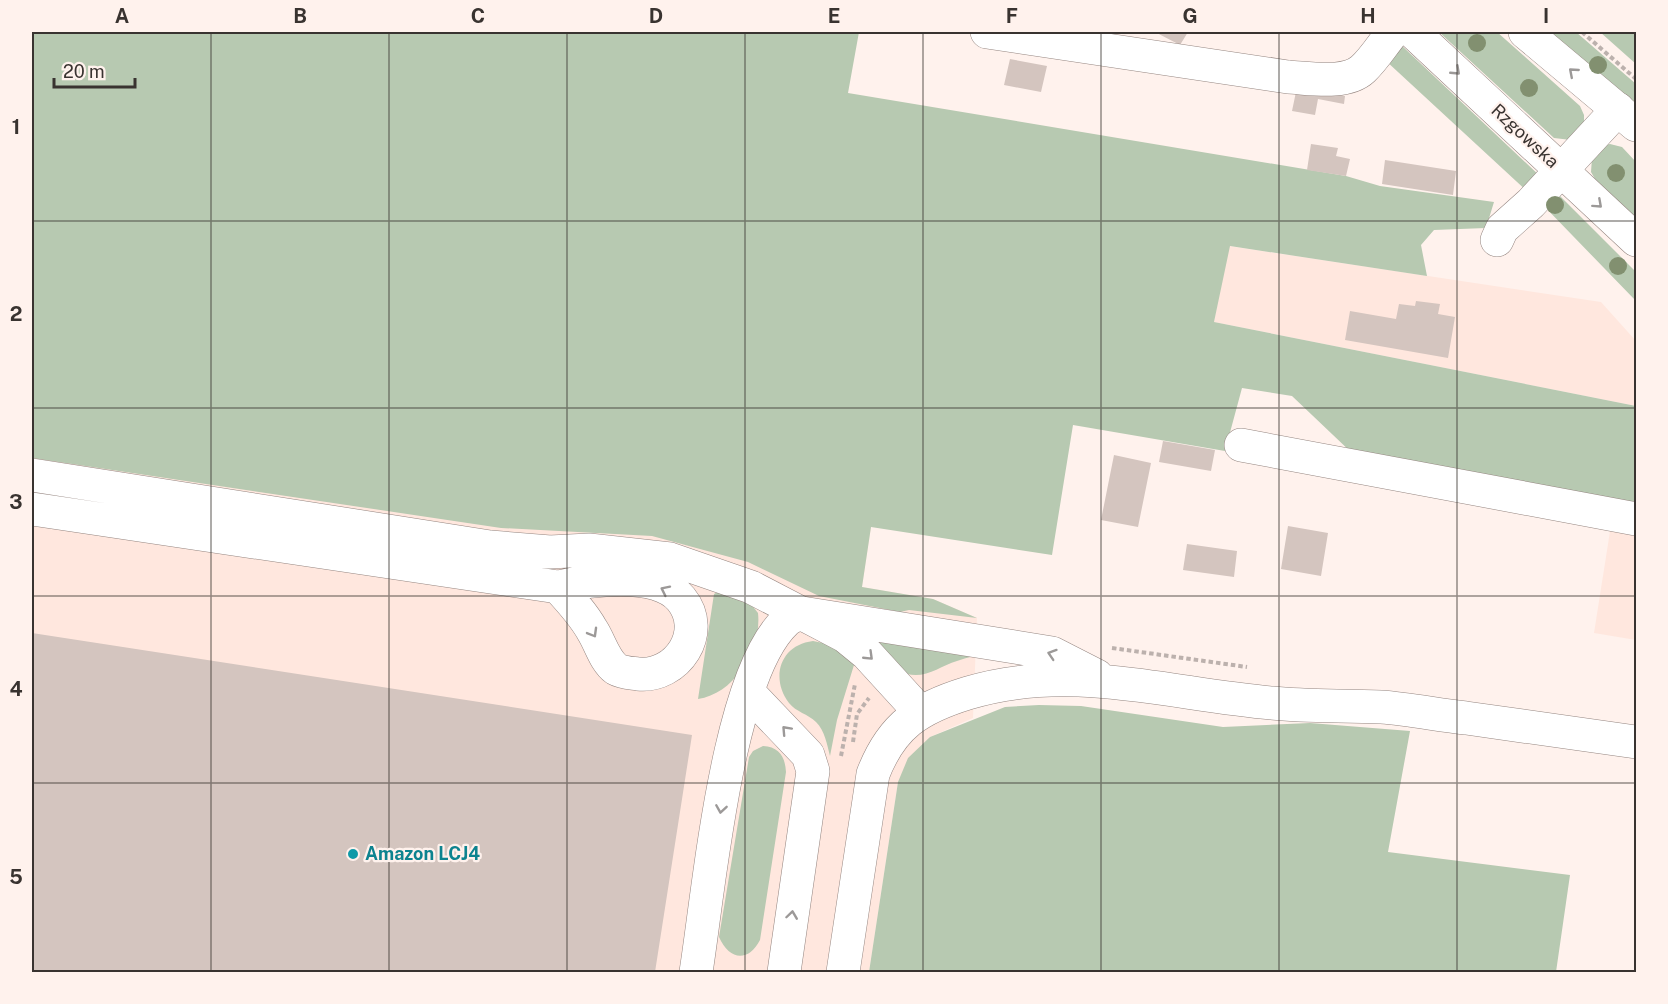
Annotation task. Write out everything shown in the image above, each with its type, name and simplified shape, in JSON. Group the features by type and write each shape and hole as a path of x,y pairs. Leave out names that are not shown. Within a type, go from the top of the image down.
{"main road":[{"path":"987,32 1288,77 1325,79 1347,77 1362,71 1393,32"},
{"name":"Rzgowska","path":"1413,32 1636,240"},
{"path":"1497,240 1502,229 1561,170 1627,117 1525,32"},
{"path":"1241,445 1636,519"},
{"path":"32,475 490,547 550,552 589,550 670,559 752,587 845,636 867,654 920,712"},
{"path":"32,509 558,587"},
{"path":"696,972 731,752 748,692 775,632 788,618 802,613 1052,653 1104,680"},
{"path":"843,972 873,774 881,753 906,721 920,712 949,699 998,684 1049,678 1104,680 1273,704 1383,707 1636,742"},
{"path":"748,692 808,755 813,771 784,972"}],"path":[{"path":"1582,32 1636,79"}],"shaded area":[{"path":"1229,246 1601,302 1636,341 1636,406 1214,322"},
{"path":"32,413 871,527 862,587 933,599 977,618 973,718 930,737 898,782 869,972 32,972"},
{"path":"1611,525 1636,530 1636,640 1594,633"}],"green space":[{"path":"32,32 859,32 848,93 1346,176 1380,186 1494,202 1486,228 1434,230 1421,245 1427,276 1230,246 1214,322 1636,406 1636,506 1353,454 1292,396 1242,388 1225,451 1073,425 1052,555 871,527 862,587 933,599 977,618 909,610 900,612 819,596 748,562 652,536 501,528 32,458"},
{"path":"1439,32 1497,32 1580,106 1584,115 1584,127 1571,140 1554,138"},
{"path":"1550,32 1576,32 1636,84 1636,106"},
{"path":"1600,32 1636,32 1636,64"},
{"path":"1400,44 1542,178 1528,192 1385,60"},
{"path":"1605,145 1622,147 1636,162 1636,218 1595,179 1591,172 1592,158"},
{"path":"1554,190 1636,272 1636,301 1541,203"},
{"path":"723,589 743,594 758,613 756,640 751,654 734,679 724,688 698,699 714,594"},
{"path":"858,632 990,653 951,663 920,675 907,674"},
{"path":"813,641 838,646 854,665 837,720 830,756 822,730 813,719 789,703 780,683 782,664 786,656 802,644"},
{"path":"1081,706 1223,727 1310,723 1410,731 1388,852 1570,875 1556,972 869,972 898,782 908,758 930,737 1005,707"},
{"path":"763,746 773,748 780,753 786,772 760,940 750,952 739,956 728,950 719,937 749,757 753,751"}],"building":[{"path":"1155,32 1188,32 1180,45"},
{"path":"1010,59 1047,66 1041,92 1004,85"},
{"path":"1297,87 1345,96 1344,104 1318,99 1315,115 1292,111"},
{"path":"1311,144 1338,148 1336,156 1350,159 1346,176 1307,170"},
{"path":"1385,160 1456,171 1453,195 1382,184"},
{"path":"1416,301 1440,304 1438,314 1455,317 1448,358 1345,340 1350,311 1396,319 1399,304 1415,306"},
{"path":"1163,441 1215,450 1211,471 1159,462"},
{"path":"1114,455 1151,463 1138,527 1101,520"},
{"path":"1288,526 1328,533 1321,576 1281,569"},
{"path":"1187,544 1237,551 1234,577 1183,570"},
{"name":"Amazon LCJ4","path":"32,633 692,735 655,972 32,972"}],"place":[{"name":"Amazon LCJ4","path":"353,854"}]}
